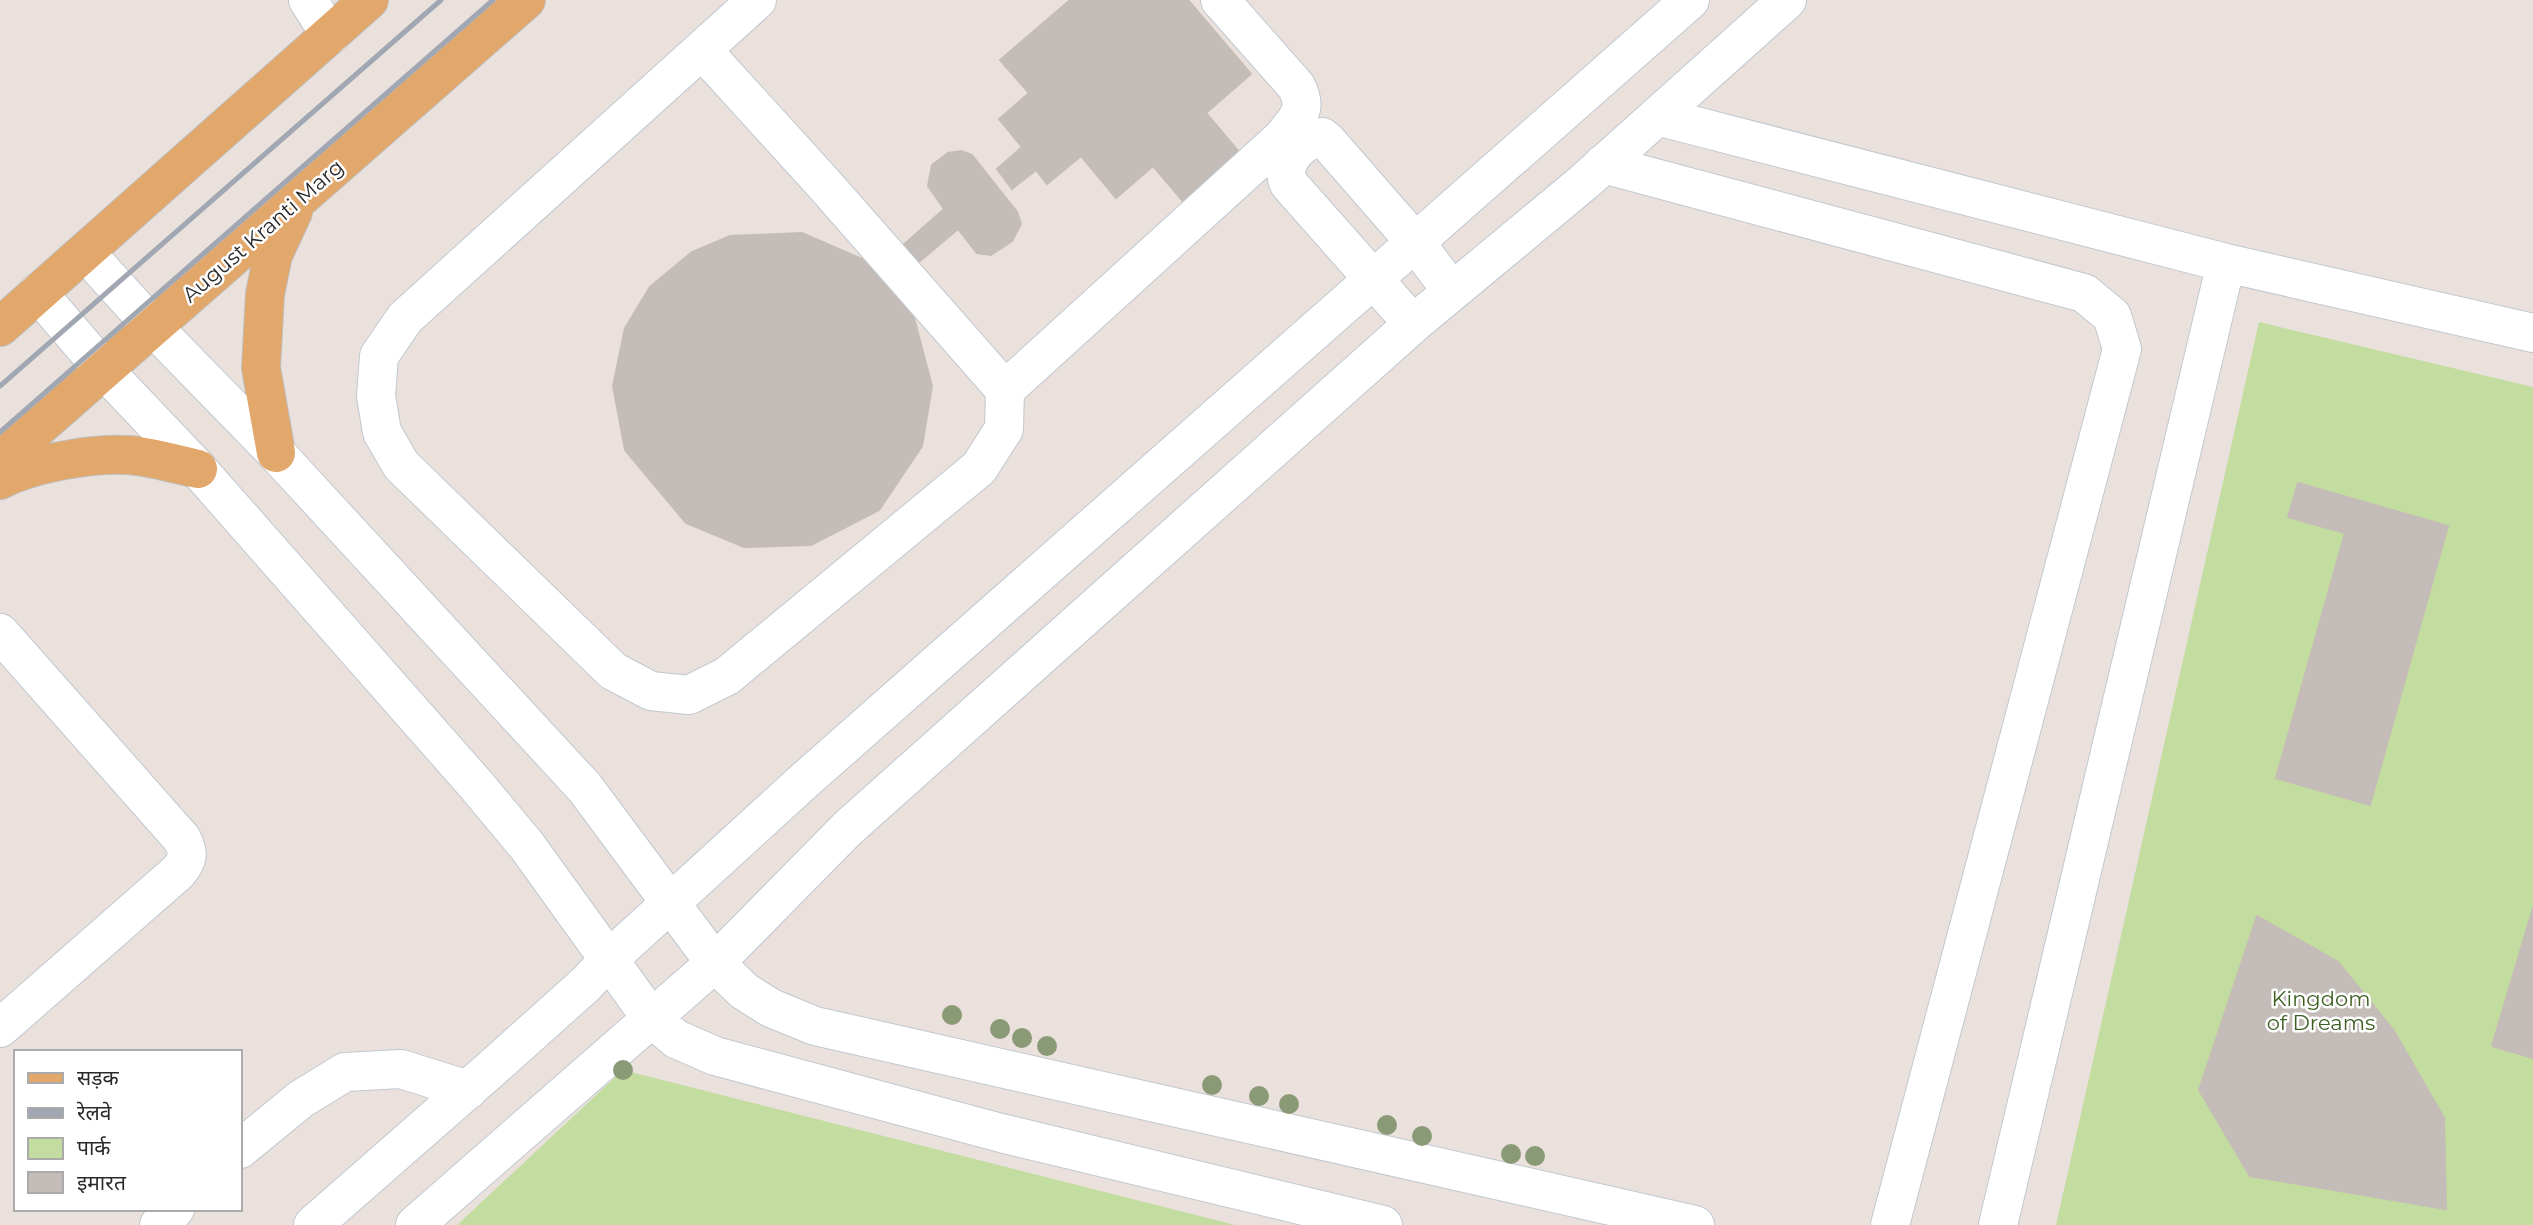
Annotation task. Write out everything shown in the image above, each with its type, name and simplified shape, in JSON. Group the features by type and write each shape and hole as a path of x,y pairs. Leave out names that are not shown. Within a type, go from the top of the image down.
{"main road":[{"path":"0,327 369,0"},
{"name":"August Kranti Marg","path":"0,461 526,0"},
{"path":"276,453 261,368 265,294 273,256 298,200"},
{"path":"0,481 12,474 80,457 142,456 198,469"}],"street":[{"path":"308,0 330,35"},
{"path":"703,51 824,184 1004,390 1004,429 979,468 727,676 689,695 651,691 613,671 401,465 382,432 376,396 379,356 405,318 757,0"},
{"path":"1220,0 1296,86 1302,97 1303,103 1289,144 1285,171 1289,184 1413,324"},
{"path":"313,1225 586,984 609,958 815,771 1690,0"},
{"path":"415,1225 715,963 848,828 1451,290 1603,164 1787,0"},
{"path":"1657,116 2227,263 2533,333"},
{"path":"1004,390 1289,144 1322,136 1415,242 1451,290"},
{"path":"1603,164 2084,293 2112,316 2122,349 1890,1225"},
{"path":"86,253 153,327 276,453 585,788 715,963 744,991 762,1002 815,1026 1695,1225"},
{"path":"1998,1225 2227,263"},
{"path":"38,293 104,370 198,469 477,786 527,846 651,1018 676,1039 727,1060 1001,1133 1383,1225"},
{"path":"0,633 182,838 189,853 187,862 178,872 0,1028"},
{"path":"242,1147 300,1099 345,1072 401,1069 468,1090"},
{"path":"159,1225 173,1211"}],"green space":[{"name":"Kingdom of Dreams","path":"2259,322 2533,387 2533,1225 2056,1225"},
{"path":"623,1070 1235,1225 457,1225"}],"building":[{"path":"1070,0 1188,0 1251,74 1206,113 1250,165 1193,213 1153,166 1116,198 1081,156 1047,184 1036,170 1012,189 997,169 1022,147 999,119 1029,93 1000,60"},
{"path":"961,151 972,155 1017,212 1021,224 1012,241 991,255 977,253 958,229 888,288 914,318 932,386 922,446 879,510 811,545 744,547 686,523 625,450 613,386 625,328 650,287 692,252 730,236 802,233 862,259 871,269 944,209 928,186 932,165 948,153"},
{"path":"2298,483 2448,526 2370,805 2276,778 2345,533 2288,517"},
{"path":"2533,908 2533,1058 2492,1046"},
{"path":"2257,916 2338,962 2394,1031 2444,1118 2446,1209 2250,1176 2199,1090"}],"railway":[{"path":"0,386 441,0"},
{"path":"0,432 493,0"}]}
